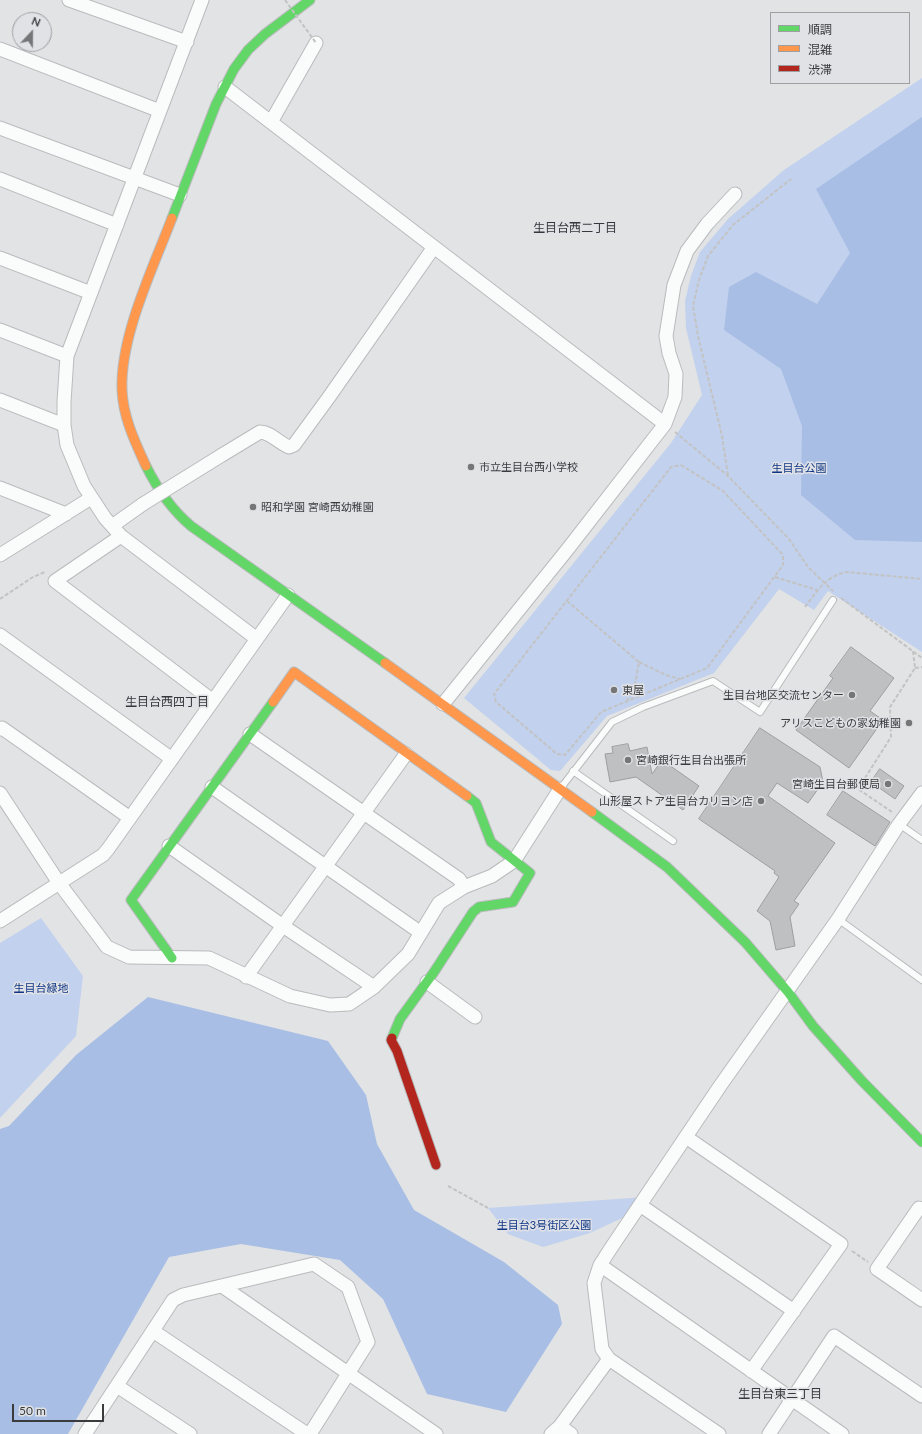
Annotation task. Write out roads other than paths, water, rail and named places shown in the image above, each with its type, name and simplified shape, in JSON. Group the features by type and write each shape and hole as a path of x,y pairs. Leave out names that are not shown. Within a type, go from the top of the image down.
{"street":[{"path":"69,0 186,42"},
{"path":"202,0 67,356 64,425 75,468 91,498 121,536 257,639"},
{"path":"310,0 269,30 253,45 240,60 225,87 180,195 130,331 126,349 122,392 129,425 142,456 162,495 175,511 206,537 443,704 667,867 745,942 788,992 813,1026 857,1076 922,1142"},
{"path":"271,122 316,43"},
{"path":"0,49 160,111"},
{"path":"225,87 667,426"},
{"path":"0,128 180,195"},
{"path":"0,179 117,224"},
{"path":"443,704 667,426 675,397 676,374 669,353 666,336 674,285 687,251 707,224 735,194"},
{"path":"112,526 143,504 260,432 265,432 283,445 289,447 294,445 434,247"},
{"path":"0,258 91,293"},
{"path":"0,330 67,356"},
{"path":"0,400 64,425"},
{"path":"0,488 66,514"},
{"path":"0,555 91,498"},
{"path":"121,536 55,581 213,700"},
{"path":"0,921 103,855 288,595"},
{"path":"0,635 172,759"},
{"path":"172,958 131,900 294,672 406,754 476,802 491,842 530,873 513,902 479,907 473,912 427,982 400,1019 391,1040 397,1051 436,1165"},
{"path":"0,729 2,728 130,818"},
{"path":"250,734 459,879 464,886"},
{"path":"246,977 406,754"},
{"path":"212,787 421,933"},
{"path":"0,793 59,883 107,947 128,957 209,958 246,977 290,996 330,1005 349,1004 374,987 408,954 439,903 464,886 492,876 514,861 560,789"},
{"path":"719,1434 609,1359 602,1349 594,1283 600,1265 640,1205 720,1086 788,992 838,919 901,822 922,793"},
{"path":"170,846 283,926 374,987"},
{"path":"427,982 474,1017"},
{"path":"686,1138 841,1244 751,1371"},
{"path":"640,1205 794,1311"},
{"path":"922,1210 919,1208 877,1269 922,1300"},
{"path":"85,1434 173,1300 183,1295 314,1264 348,1287 368,1342 310,1434"},
{"path":"600,1265 842,1434"},
{"path":"222,1286 348,1375 436,1434"},
{"path":"153,1331 307,1434"},
{"path":"770,1434 834,1336 922,1396"},
{"path":"571,1434 555,1430 609,1359"},
{"path":"117,1386 190,1434"}],"lane":[{"path":"560,789 612,722 643,708 713,681 760,712 833,600"},
{"path":"573,771 673,841"},
{"path":"901,822 922,840"},
{"path":"838,919 922,980"}],"place":[{"name":"市立生目台西小学校","path":"471,467"},
{"name":"昭和学園 宮崎西幼稚園","path":"253,507"},
{"name":"東屋","path":"614,690"},
{"name":"生目台地区交流センター","path":"852,695"},
{"name":"アリスこどもの家幼稚園","path":"909,723"},
{"name":"宮崎銀行生目台出張所","path":"628,760"},
{"name":"宮崎生目台郵便局","path":"888,784"},
{"name":"山形屋ストア生目台カリヨン店","path":"761,801"}],"district":[{"name":"生目台西二丁目","path":"575,228"},
{"name":"生目台西四丁目","path":"167,702"},
{"name":"生目台東三丁目","path":"780,1394"}],"park label":[{"name":"生目台公園","path":"799,468"},
{"name":"生目台緑地","path":"41,988"},
{"name":"生目台3号街区公園","path":"544,1225"}]}
